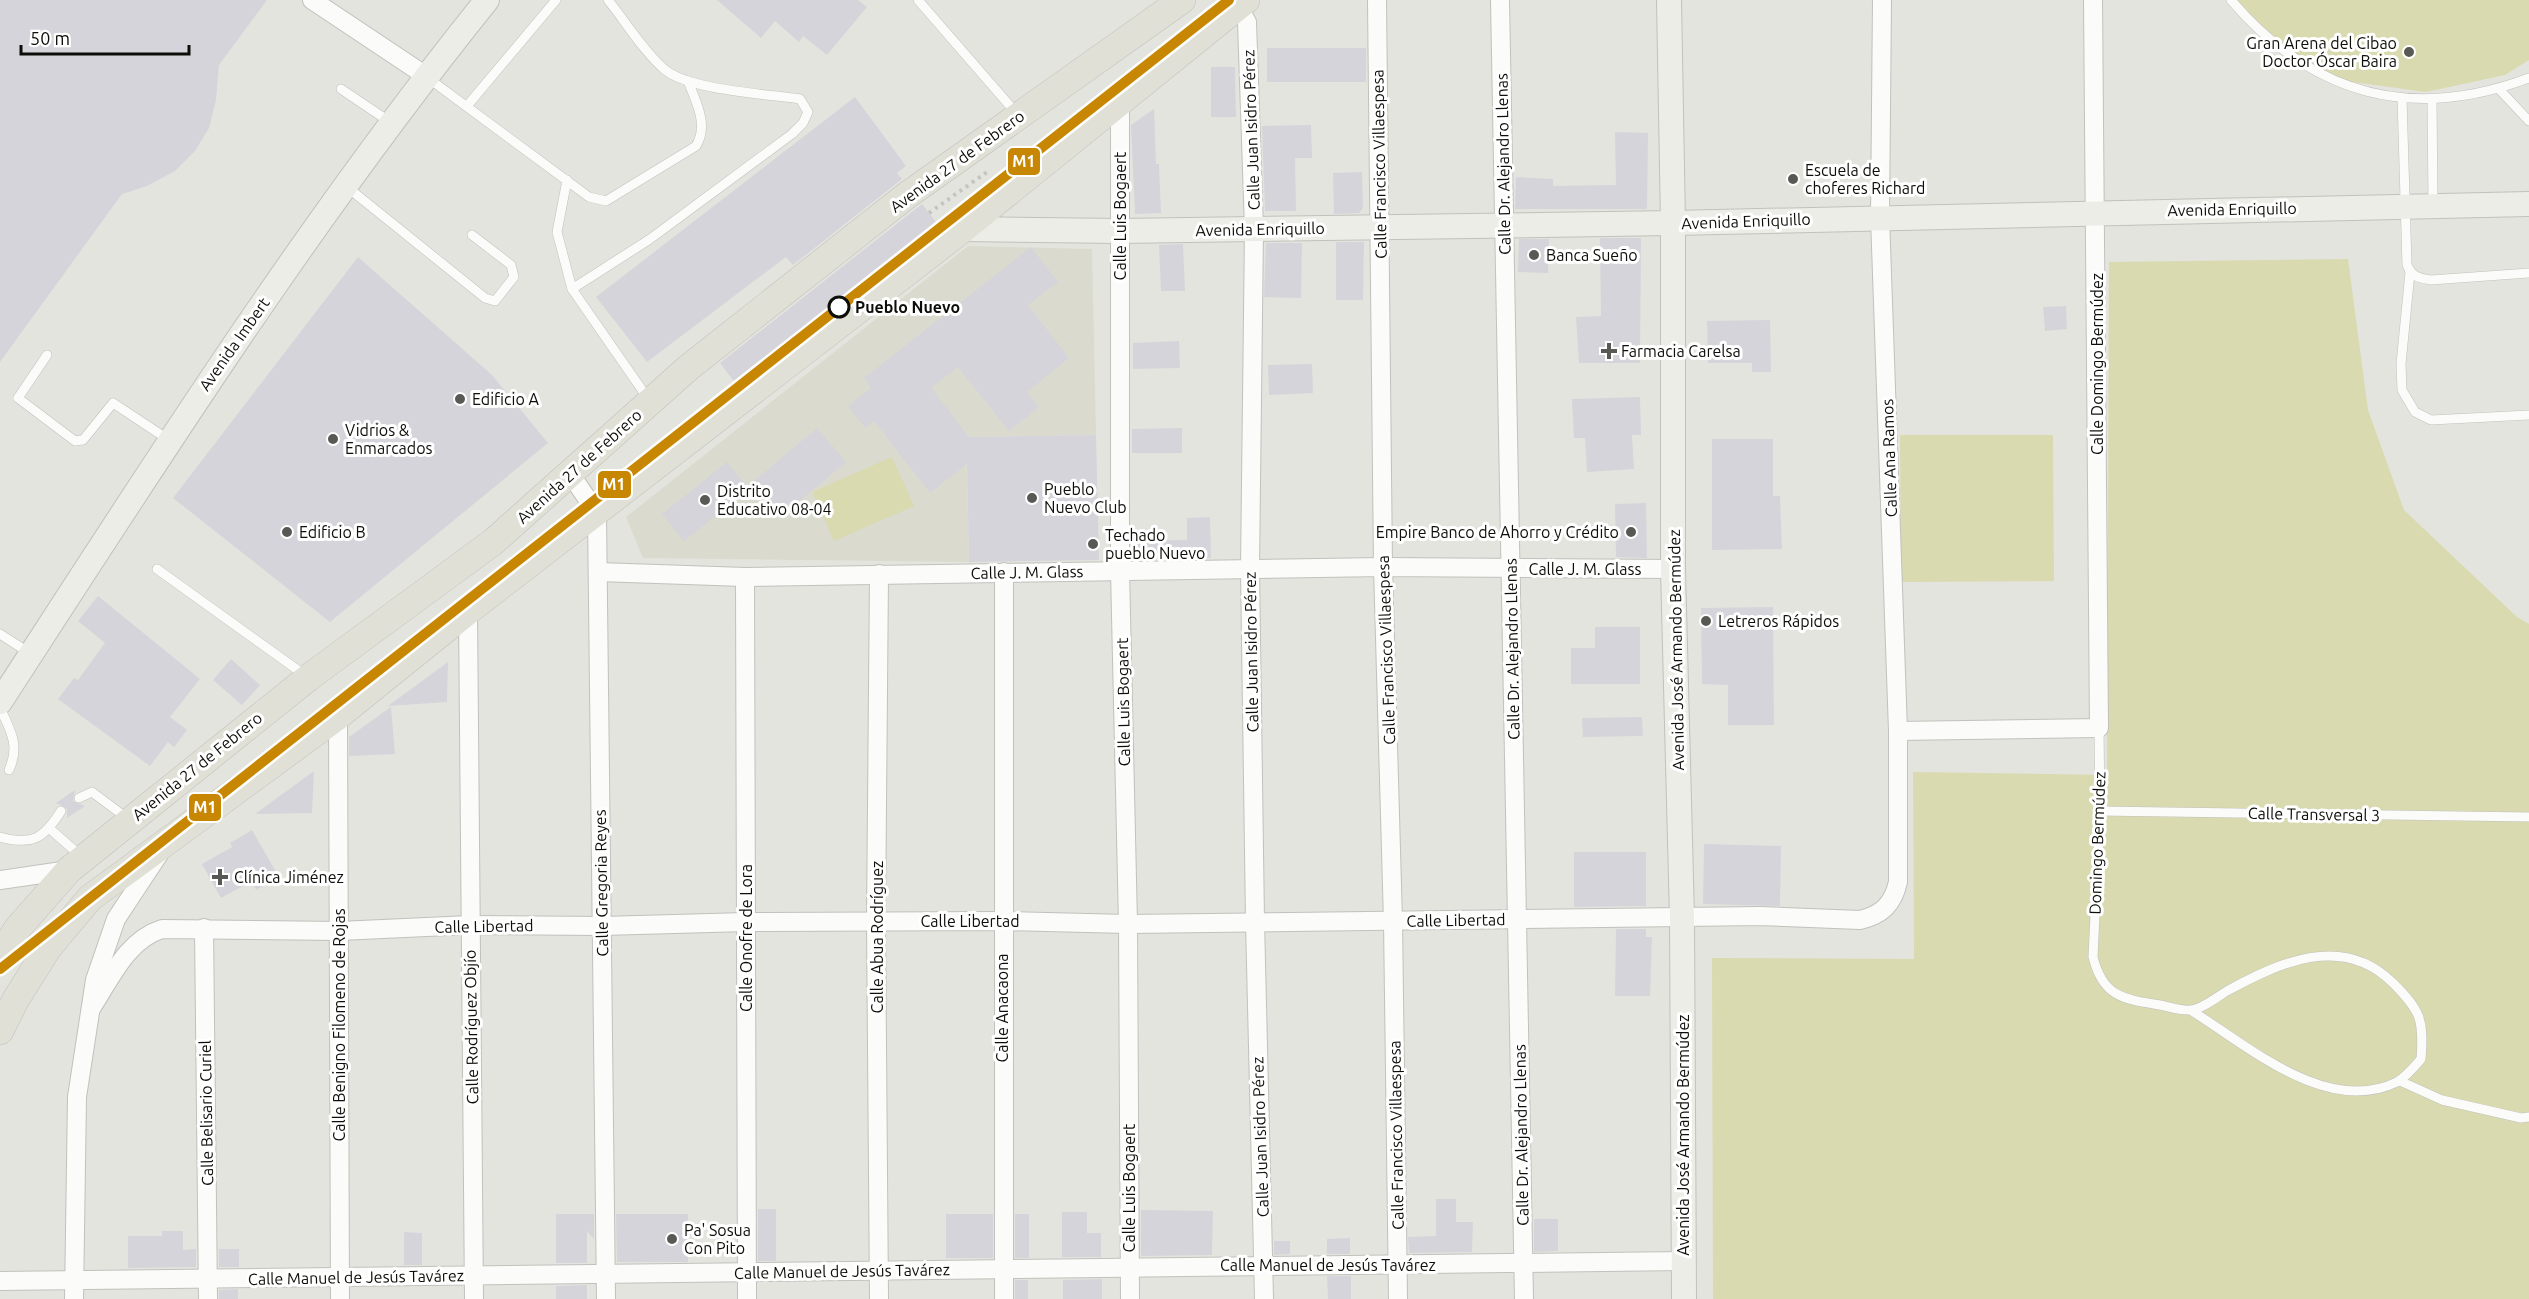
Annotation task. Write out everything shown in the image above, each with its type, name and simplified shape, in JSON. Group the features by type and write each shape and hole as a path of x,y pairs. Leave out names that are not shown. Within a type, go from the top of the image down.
{"main road":[{"name":"Avenida 27 de Febrero","path":"0,957 17,929 76,864 308,678 493,542 571,475 688,368 906,196 1182,0"},
{"path":"0,1031 16,999 48,948 90,898 338,716 468,611 963,230 1119,105 1240,2"}],"street":[{"path":"312,0 426,76"},
{"name":"Avenida Imbert","path":"0,702 169,440 345,185 390,122 487,0"},
{"name":"Calle Francisco Villaespesa","path":"1377,0 1383,567 1393,921 1398,1299"},
{"name":"Calle Dr. Alejandro Llenas","path":"1500,0 1524,1299"},
{"name":"Avenida José Armando Bermúdez","path":"1669,0 1673,223 1673,569 1682,918 1684,1299"},
{"name":"Calle Ana Ramos","path":"1882,0 1881,217 1898,731 1898,882 1896,894 1883,911"},
{"name":"Calle Domingo Bermúdez","path":"2093,0 2099,728"},
{"name":"Calle Juan Isidro Pérez","path":"1240,2 1247,22 1254,229 1250,569 1254,921 1264,1299"},
{"name":"Calle Luis Bogaert","path":"1119,105 1120,570 1128,924 1130,1299"},
{"name":"Avenida Enriquillo","path":"963,230 1120,231 1673,223 2529,204"},
{"path":"571,475 597,513"},
{"name":"Calle Gregoria Reyes","path":"597,513 606,1299"},
{"name":"Calle J. M. Glass","path":"598,572 745,577 1383,567 1673,569"},
{"name":"Calle Anacaona","path":"1004,572 1002,921 1004,1299"},
{"name":"Calle Abua Rodríguez","path":"879,574 876,921 879,1299"},
{"name":"Calle Onofre de Lora","path":"745,577 747,1299"},
{"name":"Calle Rodríguez Objío","path":"468,611 474,1299"},
{"name":"Calle Benigno Filomeno de Rojas","path":"338,716 340,1299"},
{"path":"1898,731 2099,728"},
{"path":"74,1299 77,1097 95,980 116,919 165,845"},
{"path":"0,880 76,864"},
{"name":"Calle Libertad","path":"92,1006 130,950 150,933 162,929 339,931 470,925 602,926 746,922 1002,921 1128,924 1760,916 1860,920 1873,917 1883,911"},
{"name":"Calle Belisario Curiel","path":"204,928 208,1299"},
{"name":"Calle Manuel de Jesús Tavárez","path":"0,1281 1683,1261"}],"lane":[{"path":"467,106 556,0"},
{"path":"572,289 650,239 792,134 803,123 808,112 800,99 688,81 664,69 608,0"},
{"path":"918,0 1019,117"},
{"path":"2231,0 2254,27 2286,54 2323,75 2362,90 2402,98 2465,97 2499,89 2529,78"},
{"path":"426,76 589,197 606,201 696,146 702,137 702,121 688,81"},
{"path":"341,89 390,122"},
{"path":"2499,89 2529,121"},
{"path":"2402,98 2403,206 2407,265 2410,272 2415,277 2431,280 2529,273"},
{"path":"2432,99 2433,207"},
{"path":"567,180 557,232 572,289 651,402"},
{"path":"345,185 485,298 495,301 514,277 511,265 472,235"},
{"path":"2410,272 2401,364 2402,390 2415,412 2431,420 2529,415"},
{"path":"47,355 18,398 75,441 83,440 113,403 169,440"},
{"path":"157,569 308,678"},
{"path":"0,634 31,655"},
{"path":"0,708 14,737 15,747 9,770"},
{"name":"Domingo Bermúdez","path":"2099,728 2100,811 2093,957 2102,980 2110,991 2123,999 2192,1011"},
{"path":"79,798 92,792 130,820"},
{"path":"0,837 30,841 50,829 62,811"},
{"name":"Calle Transversal 3","path":"2100,811 2529,817"},
{"path":"50,829 76,864"},
{"path":"2333,956 2358,959 2382,972 2415,1005 2423,1031 2421,1059 2400,1081 2361,1092 2322,1086 2287,1072 2192,1011 2284,963 2333,956"},
{"path":"2400,1081 2442,1100 2521,1118 2529,1117"}],"path":[{"path":"970,151 1006,195"},
{"path":"929,213 987,172"}],"shaded area":[{"path":"968,246 1092,249 1096,435 966,437 969,562 643,558 626,517"}],"green space":[{"name":"Gran Arena del Cibao Doctor Óscar Baira","path":"2231,0 2529,0 2529,60 2505,75 2426,92 2345,81 2273,44"},
{"path":"2348,259 2368,410 2404,510 2517,617 2529,624 2529,1299 1713,1299 1712,958 1914,959 1913,772 2107,775 2109,262"},
{"path":"1900,435 2053,435 2054,581 1901,582"},
{"path":"892,457 914,506 834,541 812,492"}],"building":[{"path":"0,0 267,0 219,65 216,100 209,128 195,151 175,171 147,186 122,194 0,362"},
{"path":"717,0 858,0 867,7 827,55 803,36 799,42 775,21 761,38"},
{"path":"1267,48 1366,48 1366,82 1267,82"},
{"path":"1211,67 1235,67 1236,117 1211,117"},
{"path":"855,97 906,166 897,173 902,179 793,265 786,257 647,362 596,297"},
{"path":"1154,109 1161,213 1135,214 1131,125"},
{"path":"1311,125 1312,158 1295,158 1296,211 1265,211 1262,126"},
{"path":"1615,132 1648,133 1647,209 1515,209 1516,177 1553,179 1553,186 1616,185"},
{"path":"1362,172 1363,208 1359,213 1334,214 1333,173"},
{"path":"922,204 940,227 736,384 720,363"},
{"path":"1600,238 1641,238 1640,363 1579,363 1576,317 1601,316"},
{"name":"Banca Sueño","path":"1519,239 1549,239 1548,273 1518,272"},
{"path":"1336,242 1364,242 1363,300 1336,300"},
{"path":"1266,243 1302,243 1301,298 1264,297"},
{"path":"1183,244 1185,291 1161,291 1159,245"},
{"path":"1031,247 1058,282 1028,305 1069,358 1027,392 1039,407 1009,431 958,367 931,388 969,437 1096,435 1099,560 969,562 967,464 930,493 874,421 865,428 848,406 871,388 864,378"},
{"path":"358,257 492,375 548,443 330,622 173,498"},
{"path":"2066,306 2067,329 2045,331 2043,307"},
{"path":"1770,320 1771,372 1752,372 1752,363 1708,363 1707,321"},
{"path":"1179,341 1180,368 1133,369 1133,343"},
{"path":"1312,364 1313,393 1269,395 1268,365"},
{"path":"1640,397 1641,435 1632,435 1634,469 1587,472 1585,438 1574,438 1572,399"},
{"path":"817,428 846,462 783,515 754,481"},
{"path":"1182,428 1182,453 1132,453 1132,429"},
{"path":"1712,439 1773,439 1773,496 1780,496 1782,549 1712,550"},
{"path":"727,462 749,489 684,541 662,514"},
{"name":"Empire Banco de Ahorro y Crédito","path":"1646,503 1647,558 1616,557 1615,504"},
{"path":"1210,517 1211,558 1136,560 1135,541 1187,540 1187,518"},
{"path":"98,596 200,679 170,717 187,730 174,747 168,742 150,766 58,699 74,678 78,680 105,643 78,621"},
{"path":"1773,607 1774,725 1728,725 1728,685 1702,684 1701,608"},
{"path":"1595,627 1640,627 1640,684 1571,684 1571,648 1595,648"},
{"path":"231,659 260,685 242,705 213,680"},
{"path":"448,662 447,702 388,706"},
{"path":"391,707 395,754 349,756 349,737"},
{"path":"1642,717 1643,736 1583,737 1582,718"},
{"path":"314,771 312,813 255,814"},
{"path":"75,790 73,801 85,806 67,818 67,808 56,803"},
{"path":"252,830 279,877 256,890 252,881 221,898 202,864 232,847 230,843"},
{"path":"1704,844 1781,846 1780,906 1703,904"},
{"path":"1574,852 1646,852 1646,906 1574,907"},
{"path":"1616,929 1646,929 1646,937 1652,937 1650,996 1615,996"},
{"path":"1436,1199 1456,1199 1456,1222 1473,1222 1472,1252 1409,1253 1408,1237 1436,1236"},
{"path":"758,1209 776,1209 776,1261 758,1261"},
{"path":"1141,1210 1213,1211 1212,1255 1141,1256"},
{"path":"1062,1212 1087,1212 1087,1233 1101,1233 1101,1257 1062,1257"},
{"path":"556,1214 594,1214 594,1239 587,1231 587,1263 556,1263"},
{"path":"616,1214 688,1214 688,1262 617,1262"},
{"path":"946,1214 993,1214 993,1258 946,1258"},
{"path":"1015,1214 1029,1214 1029,1258 1015,1258"},
{"path":"1534,1219 1558,1219 1558,1251 1534,1252"},
{"path":"162,1231 183,1231 183,1250 196,1249 196,1267 128,1268 128,1236 162,1236"},
{"path":"404,1232 422,1233 422,1265 404,1265"},
{"path":"1350,1238 1350,1254 1327,1254 1327,1239"},
{"path":"1274,1241 1290,1241 1290,1254 1274,1255"},
{"path":"219,1249 239,1249 239,1267 219,1267"},
{"path":"1327,1276 1351,1276 1351,1299 1328,1299"},
{"path":"1102,1279 1102,1299 1063,1299 1063,1280"},
{"path":"1015,1280 1028,1280 1028,1299 1015,1299"},
{"path":"587,1285 587,1299 556,1299 556,1286"},
{"path":"238,1289 238,1299 219,1299 219,1290"}],"transit line":[{"name":"M1","path":"0,969 1229,0"}],"place":[{"name":"Gran Arena del Cibao Doctor Óscar Baira","path":"2409,52"},
{"name":"Escuela de choferes Richard","path":"1793,179"},
{"name":"Banca Sueño","path":"1534,255"},
{"name":"Pueblo Nuevo","path":"839,307"},
{"name":"Farmacia Carelsa","path":"1609,351"},
{"name":"Edificio A","path":"460,399"},
{"name":"Vidrios & Enmarcados","path":"333,439"},
{"name":"Pueblo Nuevo Club","path":"1032,498"},
{"name":"Distrito Educativo 08-04","path":"705,500"},
{"name":"Edificio B","path":"287,532"},
{"name":"Empire Banco de Ahorro y Crédito","path":"1631,532"},
{"name":"Techado pueblo Nuevo","path":"1093,544"},
{"name":"Letreros Rápidos","path":"1706,621"},
{"name":"Clínica Jiménez","path":"220,877"},
{"name":"Pa' Sosua Con Pito","path":"672,1239"}]}
